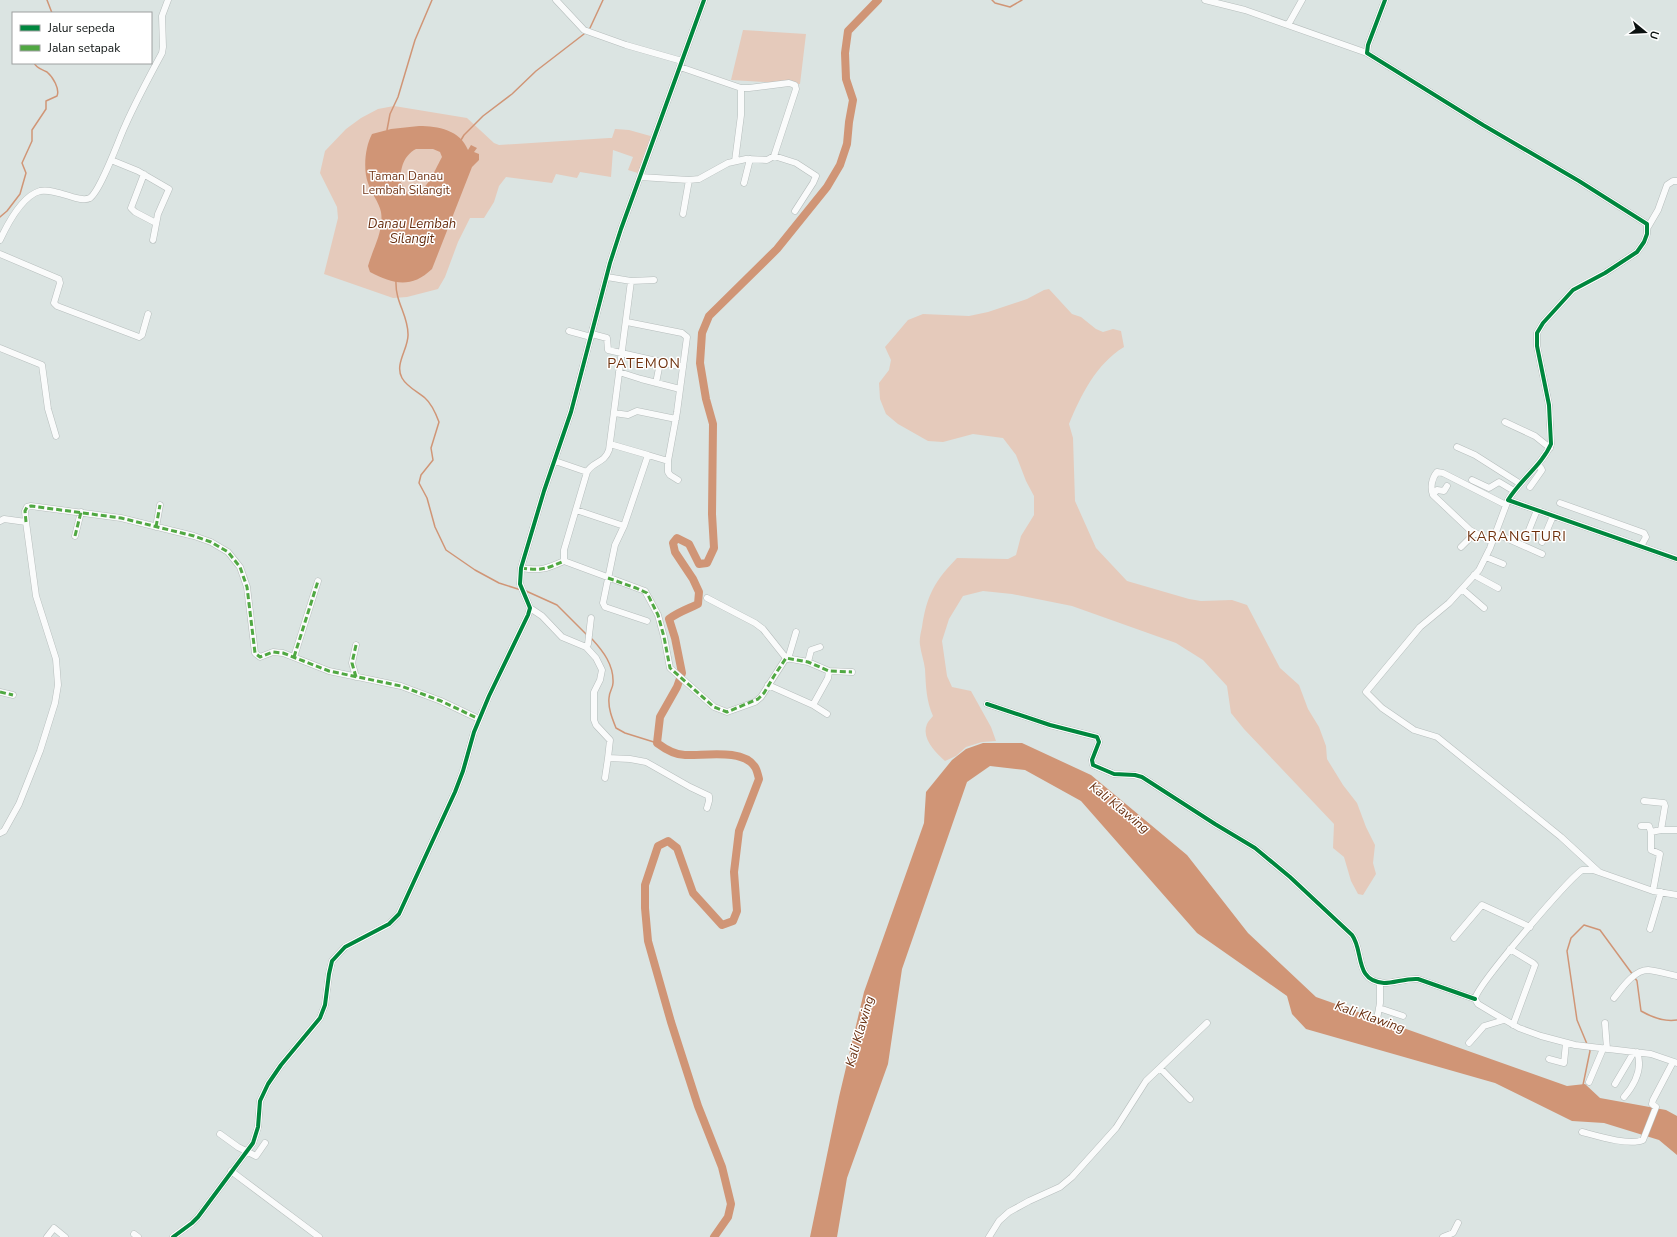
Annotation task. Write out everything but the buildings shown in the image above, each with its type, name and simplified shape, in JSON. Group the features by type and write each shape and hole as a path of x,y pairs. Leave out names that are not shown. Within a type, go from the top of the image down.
{"street":[{"path":"0,240 2,232 15,213 31,196 39,192 55,192 82,199 90,198 104,175 127,121 162,53 162,16 168,0"},
{"path":"556,0 584,30 681,64 740,88 789,83 795,85 796,89 794,96 774,156 767,160 750,159 728,163 699,179 689,180 640,177"},
{"path":"606,778 610,740 596,725 594,720 594,692 601,677 602,667 586,647 562,637 542,616 530,608 520,584 521,568 527,543 571,412 621,229 704,0"},
{"path":"1205,0 1245,10 1367,53 1483,125 1579,181 1644,222 1648,227"},
{"path":"1288,25 1302,0"},
{"path":"1367,53 1368,45 1385,0"},
{"path":"735,161 741,109 740,88"},
{"path":"774,156 796,163 816,176 814,183 795,211"},
{"path":"744,183 750,159"},
{"path":"111,160 144,174 169,189 158,214 153,240"},
{"path":"144,174 131,208 156,223"},
{"path":"683,214 689,180"},
{"path":"1600,872 1561,838 1437,737 1414,730 1382,708 1366,692 1420,627 1445,606 1474,575 1486,558 1507,503 1514,491 1519,483 1537,465 1550,448 1552,439 1549,412 1537,346 1537,333 1543,323 1573,290 1605,273 1637,252 1644,242 1648,227 1658,210 1668,185 1672,181 1677,181"},
{"path":"0,254 60,278 54,303 57,306 139,337 142,335 148,314"},
{"path":"607,277 631,281 654,280"},
{"path":"564,561 564,550 587,472 591,466 605,459 609,450 627,322 631,281"},
{"path":"627,322 679,332 686,337 676,419 668,461 668,472 678,480"},
{"path":"569,331 607,338 608,350 683,367"},
{"path":"0,348 42,365 48,410 56,436"},
{"path":"656,383 660,363"},
{"path":"619,372 680,389"},
{"path":"614,414 628,415 637,411 676,419"},
{"path":"1505,422 1535,436 1550,448"},
{"path":"610,444 668,461"},
{"path":"1457,447 1475,455 1519,483"},
{"path":"647,621 604,605 604,595 615,545 624,526 648,455"},
{"path":"554,461 587,472"},
{"path":"1530,487 1542,470 1542,468 1537,465"},
{"path":"1492,542 1475,533 1461,522 1433,495 1432,484 1434,475 1438,471 1507,503 1537,510 1677,559"},
{"path":"1472,480 1489,488 1499,482 1514,491"},
{"path":"1433,495 1437,490 1444,491 1447,486"},
{"path":"1560,503 1644,533 1646,537 1641,546"},
{"path":"0,838 19,804 40,752 55,703 58,685 56,658 36,596 25,511 29,506 121,518 194,536 211,542 228,552 240,567 247,587 255,653 260,657 273,652 294,657 329,671 410,688 479,719"},
{"path":"156,527 160,506"},
{"path":"576,510 624,526"},
{"path":"1529,530 1537,510"},
{"path":"75,536 81,512"},
{"path":"1542,542 1553,516"},
{"path":"0,521 4,518 26,522"},
{"path":"1460,548 1475,533"},
{"path":"1495,533 1542,554"},
{"path":"1486,558 1503,564"},
{"path":"521,568 536,571 544,570 564,561 647,593 658,615 670,668 714,707 727,712 758,699 787,658 796,632"},
{"path":"1474,575 1498,588"},
{"path":"294,657 318,581"},
{"path":"1462,589 1484,608"},
{"path":"707,598 759,626 787,658 808,662 829,671 852,672"},
{"path":"173,1237 198,1217 231,1171 247,1152 256,1135 260,1101 266,1088 281,1065 324,1012 332,961 345,947 392,922 404,905 417,873 439,829 463,771 470,744 479,719 530,608"},
{"path":"586,647 588,644 591,618"},
{"path":"356,645 352,663 356,677"},
{"path":"808,662 811,650 820,647"},
{"path":"813,705 828,678 829,671"},
{"path":"768,685 813,705 827,714"},
{"path":"0,692 13,695"},
{"path":"987,704 1050,725 1097,737 1099,741 1092,760 1093,766 1114,774 1135,775 1142,778 1255,848 1290,877 1352,935 1356,942 1362,969 1369,978 1388,983 1418,979 1475,999 1483,1008 1504,1020 1541,1036 1566,1043 1595,1048 1651,1054 1675,1063 1653,1100 1652,1104 1656,1107 1644,1138 1638,1142 1623,1141 1582,1132"},
{"path":"608,758 630,759 654,765 668,775 709,796 710,798 707,808"},
{"path":"1644,801 1665,804 1661,830"},
{"path":"1641,826 1649,826 1651,832 1651,850 1660,854 1653,891"},
{"path":"1651,832 1661,830 1677,830"},
{"path":"1475,999 1479,988 1510,949 1580,871 1588,869 1653,891 1677,895"},
{"path":"1650,930 1661,892"},
{"path":"1454,938 1482,904 1530,927"},
{"path":"1510,949 1534,964 1513,1025"},
{"path":"1614,998 1631,979 1640,972 1649,970 1677,976"},
{"path":"1377,1019 1380,982"},
{"path":"1379,1008 1403,1016"},
{"path":"1469,1043 1484,1026 1504,1020"},
{"path":"989,1237 999,1221 1009,1212 1060,1187 1072,1177 1116,1128 1142,1088 1160,1068 1207,1023"},
{"path":"1589,1082 1605,1049 1605,1023"},
{"path":"1549,1059 1562,1063 1564,1062 1566,1043"},
{"path":"1615,1084 1635,1052"},
{"path":"1624,1097 1631,1087 1640,1068 1640,1061 1635,1052"},
{"path":"1160,1068 1190,1099"},
{"path":"220,1134 247,1152 257,1156 265,1144"},
{"path":"231,1171 319,1237"},
{"path":"1443,1237 1453,1233 1458,1223"},
{"path":"47,1237 54,1228 65,1237"}],"green space":[{"path":"743,30 806,34 800,84 731,80"},
{"name":"Taman Danau Lembah Silangit","path":"394,106 467,118 494,143 499,145 612,138 615,129 629,130 654,137 641,174 628,170 633,157 613,150 611,177 580,172 577,178 556,174 552,183 506,177 499,186 494,202 484,218 470,218 458,242 445,277 438,289 407,297 393,298 324,274 338,218 337,207 320,173 325,151 346,129 361,118 378,109"},
{"path":"1049,289 1072,314 1081,317 1096,329 1103,332 1113,329 1121,331 1124,347 1105,362 1097,371 1084,391 1069,424 1073,438 1075,501 1096,548 1127,581 1189,599 1201,601 1232,600 1247,605 1280,668 1299,685 1308,709 1319,727 1326,746 1327,759 1343,785 1357,803 1375,845 1373,863 1376,874 1363,895 1358,894 1351,881 1344,857 1333,848 1334,824 1244,729 1231,713 1227,686 1203,660 1176,643 1072,606 1012,594 983,591 963,596 949,619 942,641 947,676 952,687 971,691 991,727 996,741 982,742 966,747 956,756 945,761 933,749 927,739 927,723 933,716 926,688 925,669 920,648 920,636 929,597 943,574 957,558 1008,559 1016,555 1021,536 1034,515 1034,496 1026,481 1016,455 1003,438 973,434 943,442 928,441 898,424 886,414 880,399 879,383 889,370 891,360 885,347 908,320 923,314 969,316 988,312 1027,299"}],"water":[{"name":"Danau Lembah Silangit","path":"419,126 441,128 448,130 460,138 468,150 471,145 477,148 474,152 479,154 479,160 472,167 432,269 417,280 409,282 394,282 378,276 370,272 368,266 380,233 382,219 380,208 369,187 366,177 366,152 372,134 391,129","holes":["416,149 433,149 440,152 442,157 425,187 409,196 400,181 405,159"]},
{"name":"Kali Klawing","path":"983,743 1022,743 1091,775 1187,855 1248,933 1316,997 1567,1086 1585,1084 1600,1098 1666,1110 1677,1116 1677,1155 1659,1140 1604,1123 1572,1121 1495,1083 1306,1029 1292,1014 1287,996 1197,933 1081,801 1025,770 990,766 967,782 902,969 888,1064 847,1178 837,1237 810,1237 839,1097 864,992 924,823 926,792 952,760 966,749"}],"waterway":[{"path":"47,0 52,12"},
{"path":"387,130 390,114 398,97 415,40 432,0"},
{"path":"590,28 603,0"},
{"path":"714,1237 728,1217 731,1204 722,1167 698,1106 671,1022 648,941 645,908 645,885 658,846 668,841 677,848 693,893 722,925 733,921 737,911 734,872 739,831 759,779 755,767 742,757 722,754 681,755 670,751 657,743 660,717 677,687 682,673 675,638 669,619 679,612 698,604 699,592 693,579 675,552 673,543 677,538 689,544 699,564 707,563 714,548 712,514 713,424 706,399 700,363 702,333 709,316 777,249 827,187 840,165 847,144 853,100 846,79 845,53 848,31 878,0"},
{"path":"992,0 995,3 1010,7 1022,0"},
{"path":"461,140 483,116 512,94 536,71 584,34"},
{"path":"0,217 7,211 20,194 26,173 22,163 32,141 32,130 46,109 46,101 57,96 58,93 52,77 35,64"},
{"path":"396,281 397,295 406,321 408,334 408,339 401,362 400,373 407,384 430,403 439,422 431,448 433,460 421,475 419,483 427,498 435,527 446,550 475,570 499,583 521,590"},
{"path":"526,591 557,605 587,635"},
{"path":"592,639 604,653 612,670 613,683 609,696 609,706 616,728 625,733 657,743"},
{"path":"1587,1044 1577,1020 1567,951 1571,938 1584,925 1600,930 1633,975"},
{"path":"1635,978 1637,981 1641,1011 1659,1019 1677,1020"},
{"path":"1583,1085 1590,1051 1589,1048"}],"marked path":[{"path":"156,527 160,505"},
{"path":"26,522 25,511 27,507 31,506 121,518 194,536 211,542 228,552 240,567 247,587 255,653 260,657 273,652 283,653 329,671 401,686 441,701 479,719"},
{"path":"75,536 81,512"},
{"path":"521,568 543,569 564,561"},
{"path":"608,578 647,593 658,615 670,668 714,707 727,712 758,699 764,693 786,658 808,662 829,671 852,672"},
{"path":"294,657 318,581"},
{"path":"356,645 352,663 356,677"},
{"path":"0,692 13,695"}],"cycle path":[{"path":"173,1237 198,1217 253,1143 258,1127 260,1101 268,1084 281,1065 320,1018 325,1005 332,961 345,947 389,924 399,914 455,792 463,771 474,732 489,696 528,615 530,608 520,584 521,568 544,491 571,412 610,263 704,0"},
{"path":"1385,0 1368,45 1367,53 1483,125 1579,181 1647,224 1647,234 1644,242 1637,252 1605,273 1573,290 1543,323 1537,333 1537,346 1549,405 1551,444 1537,466 1508,500 1677,559"},
{"path":"987,704 1050,725 1097,737 1099,742 1092,760 1093,765 1114,774 1135,775 1142,777 1255,848 1290,877 1352,935 1356,942 1361,964 1368,977 1375,981 1384,983 1418,979 1475,999"}],"district":[{"name":"PATEMON","path":"644,363"},
{"name":"KARANGTURI","path":"1517,536"}]}
